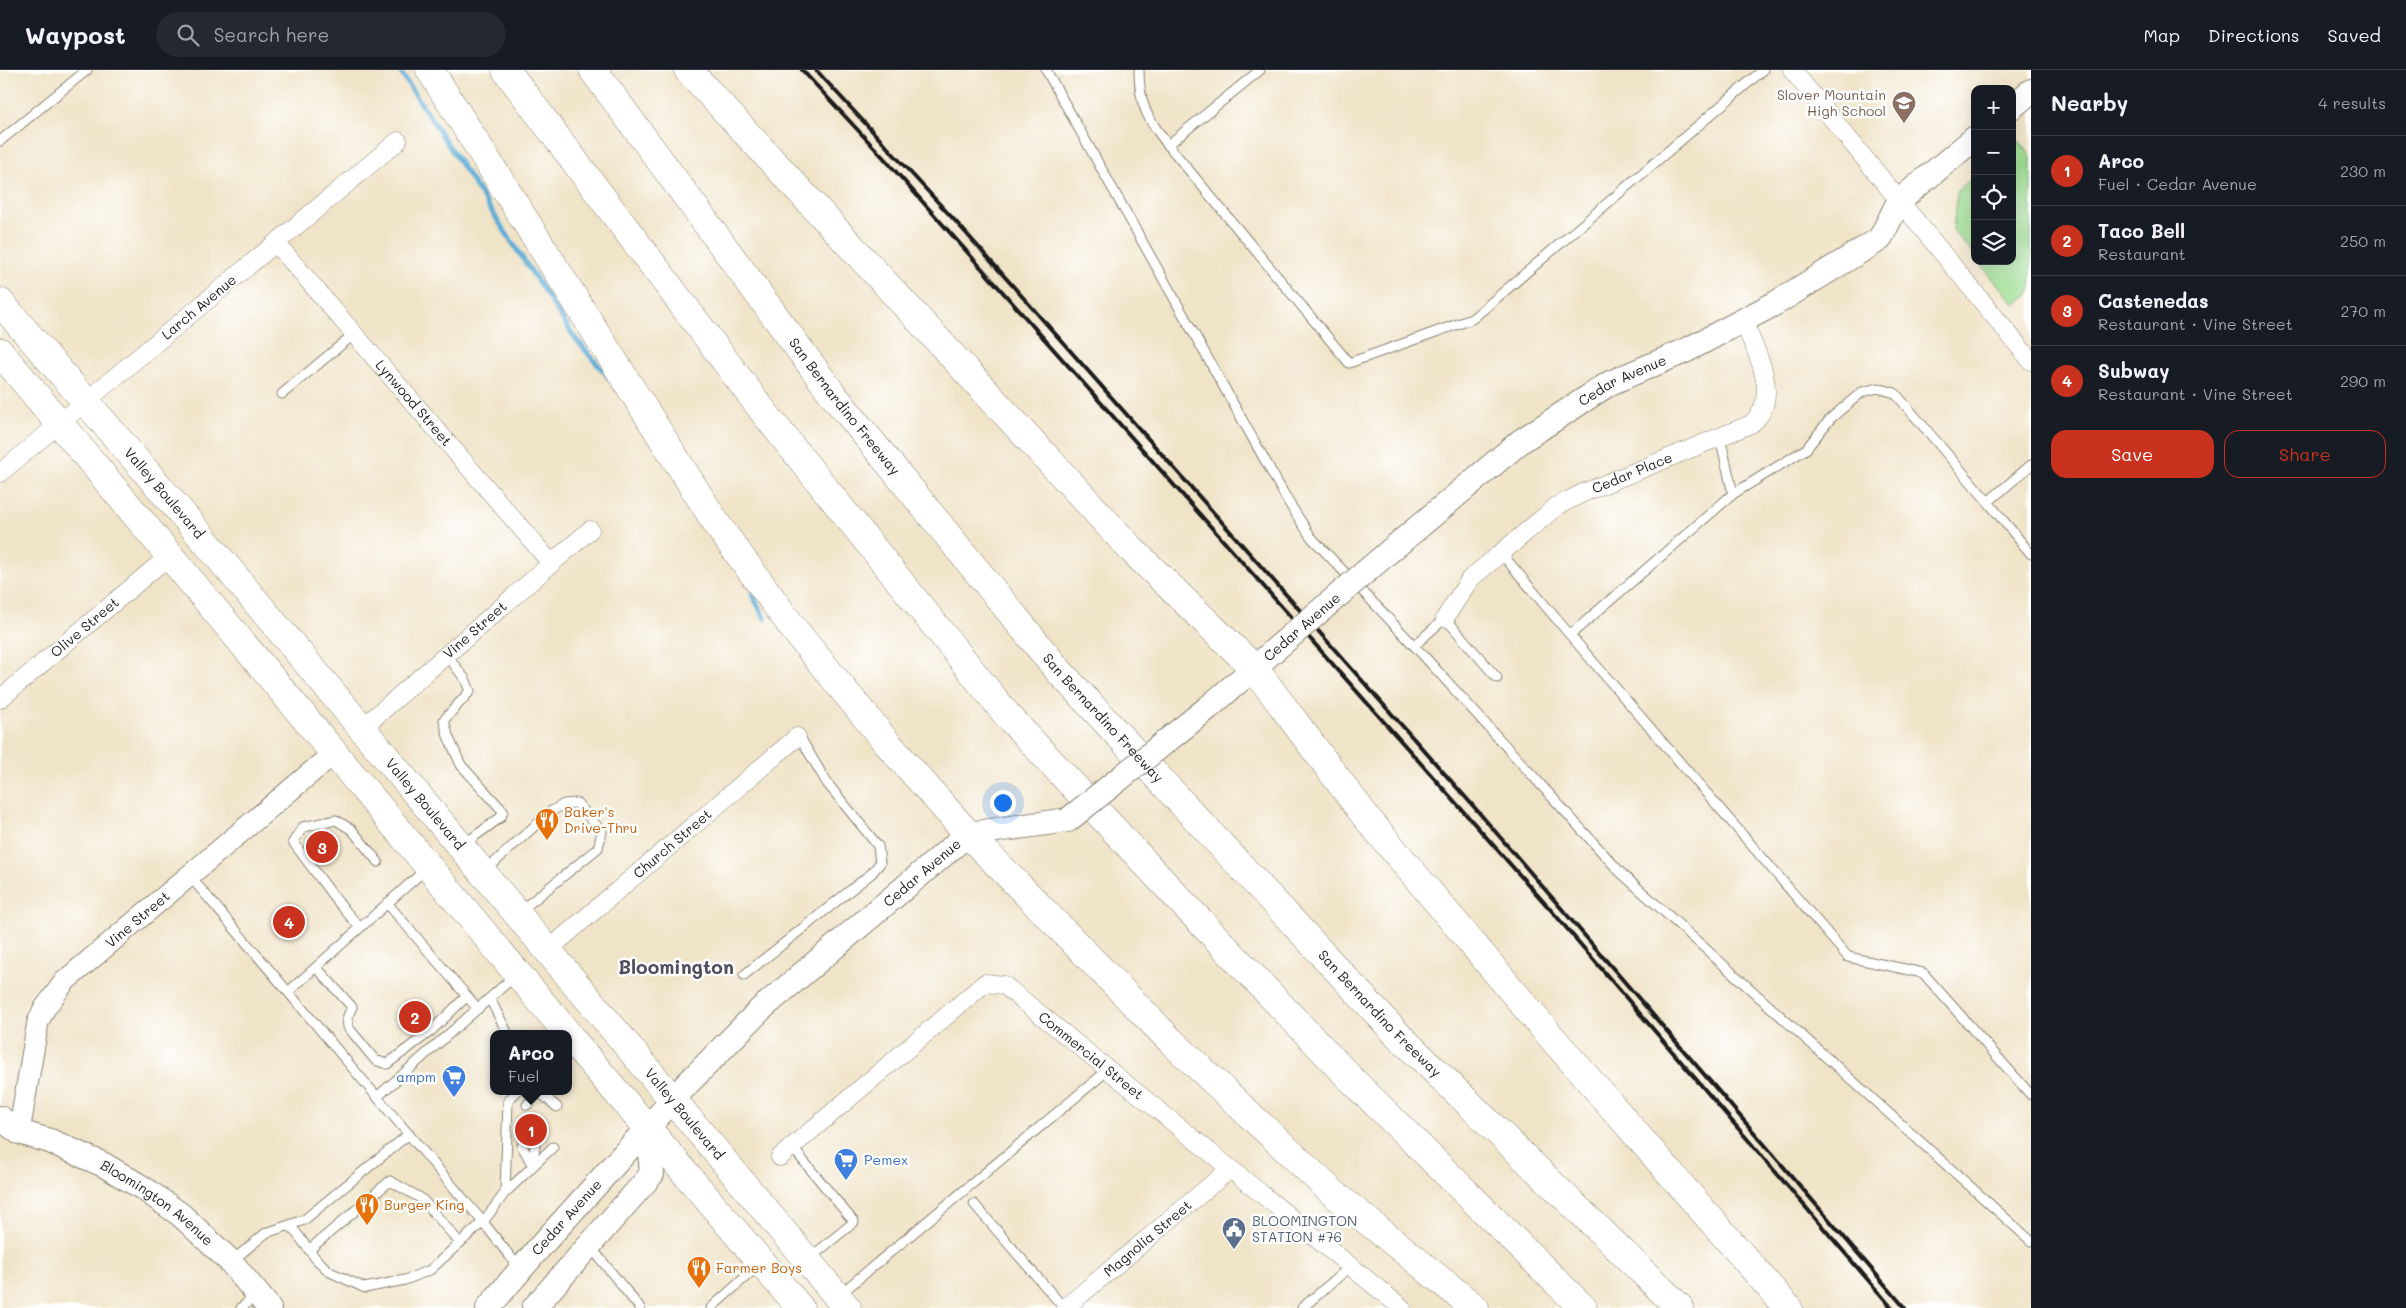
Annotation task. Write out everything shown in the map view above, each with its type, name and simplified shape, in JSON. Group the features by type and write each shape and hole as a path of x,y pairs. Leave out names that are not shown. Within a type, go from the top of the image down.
{"main road":[{"path":"430,70 718,526 796,632 888,744 968,834 1171,1041 1326,1186 1475,1308"},
{"path":"506,70 766,415 1007,715 1349,1077 1583,1308"},
{"name":"San Bernardino Freeway","path":"593,70 834,396 1057,669 1395,1032 1680,1308"},
{"path":"688,70 1131,549 1263,661 1366,817 1540,1024 1788,1308"},
{"path":"2016,104 2031,91"},
{"name":"Cedar Avenue","path":"488,1308 672,1102 761,1009 968,834 1068,820 1209,707 1521,441 1602,388 1686,350 1776,303 1880,239 1899,201 1971,141"},
{"name":"Valley Boulevard","path":"0,302 184,517 672,1102 842,1302"},
{"path":"0,352 565,1030"},
{"path":"572,1039 800,1308"},
{"name":"Bloomington Avenue","path":"0,1118 10,1135 77,1152 143,1188 181,1215 231,1262 256,1303"},
{"path":"534,1308 588,1243 652,1174 648,1129"},
{"path":"256,1303 285,1308"}],"street":[{"path":"1792,70 1882,177 1899,201 2031,361"},
{"name":"Larch Avenue","path":"0,473 398,142"},
{"name":"Lynwood Street","path":"276,243 353,335 551,563"},
{"name":"Cedar Place","path":"1445,618 1470,579 1557,506 1583,493 1751,424 1760,417 1764,409 1765,386 1761,360 1742,320"},
{"name":"Vine Street","path":"360,728 590,530"},
{"name":"Olive Street","path":"0,699 170,555"},
{"name":"Church Street","path":"547,951 797,737"},
{"name":"Vine Street","path":"10,1135 38,1022 45,1008 65,981 334,753"},
{"name":"Commercial Street","path":"786,1152 985,983 1004,985 1402,1308"},
{"name":"Magnolia Street","path":"1064,1308 1230,1168"}],"lane":[{"path":"0,141 87,70"},
{"path":"1046,70 1288,503 1311,537 1414,646 1620,872 2031,1241"},
{"path":"1139,70 1139,90 1148,119 1349,363 1472,319 1763,70"},
{"path":"1168,145 1260,70"},
{"path":"282,394 353,335"},
{"path":"1570,635 1733,494 1806,449 1831,418 1862,392 1878,388 1895,393 2031,554"},
{"path":"1720,436 1733,494"},
{"path":"1988,502 2031,465"},
{"path":"1501,553 1848,957 1923,973 2031,1095"},
{"path":"1414,646 1445,618 1497,678"},
{"path":"446,654 465,679 470,690 444,720 448,736 461,765 503,811 501,817 460,847"},
{"path":"744,975 872,873 880,863 878,846 827,783 801,739 797,737"},
{"path":"482,873 529,830 564,804 577,803 602,832 598,848 516,914"},
{"path":"360,928 334,897 294,842 303,827 336,820 352,830 378,862"},
{"path":"288,992 428,867"},
{"path":"189,875 483,1222 520,1270"},
{"path":"388,903 478,1009"},
{"path":"316,967 352,1007 348,1018 348,1027 375,1060 387,1064 431,1031 467,996"},
{"path":"377,1097 517,974"},
{"path":"490,998 506,1030"},
{"path":"842,1302 1108,1070"},
{"path":"505,1193 508,1101 513,1095"},
{"path":"527,1105 536,1095"},
{"path":"538,1105 539,1095"},
{"path":"543,1095 557,1107"},
{"path":"231,1262 266,1233 304,1220 409,1134"},
{"path":"522,1146 533,1166"},
{"path":"533,1166 535,1146"},
{"path":"291,1226 309,1250 330,1272 365,1288 405,1280 430,1270 483,1222 505,1193 553,1148"},
{"path":"786,1152 854,1222 807,1260"},
{"path":"309,1250 390,1182 422,1199 460,1242"},
{"path":"974,1204 1064,1308"},
{"path":"588,1243 640,1308"},
{"path":"711,1308 762,1263"},
{"path":"1302,1308 1351,1266"}],"green space":[{"path":"2016,140 2031,156 2031,292 2015,305 1981,265 2016,265"},
{"path":"1971,179 1971,252 1953,230 1957,191"}],"waterway":[{"path":"399,70 575,338 611,380"},
{"path":"752,594 765,619"}],"railway":[{"path":"802,70 882,156 1557,917 1892,1308"},
{"path":"816,70 958,224 1475,808 1905,1308"}],"place":[{"name":"Slover Mountain High School","path":"1904,124"},
{"name":"Baker's Drive-Thru","path":"547,841"},
{"name":"Castenedas","path":"322,847"},
{"name":"Subway","path":"289,922"},
{"name":"Taco Bell","path":"415,1017"},
{"name":"ampm","path":"454,1098"},
{"name":"Arco","path":"531,1130"},
{"name":"Pemex","path":"846,1181"},
{"name":"Burger King","path":"367,1226"},
{"name":"BLOOMINGTON STATION #76","path":"1234,1250"},
{"name":"Farmer Boys","path":"699,1289"}],"district":[{"name":"Bloomington","path":"676,967"}]}
